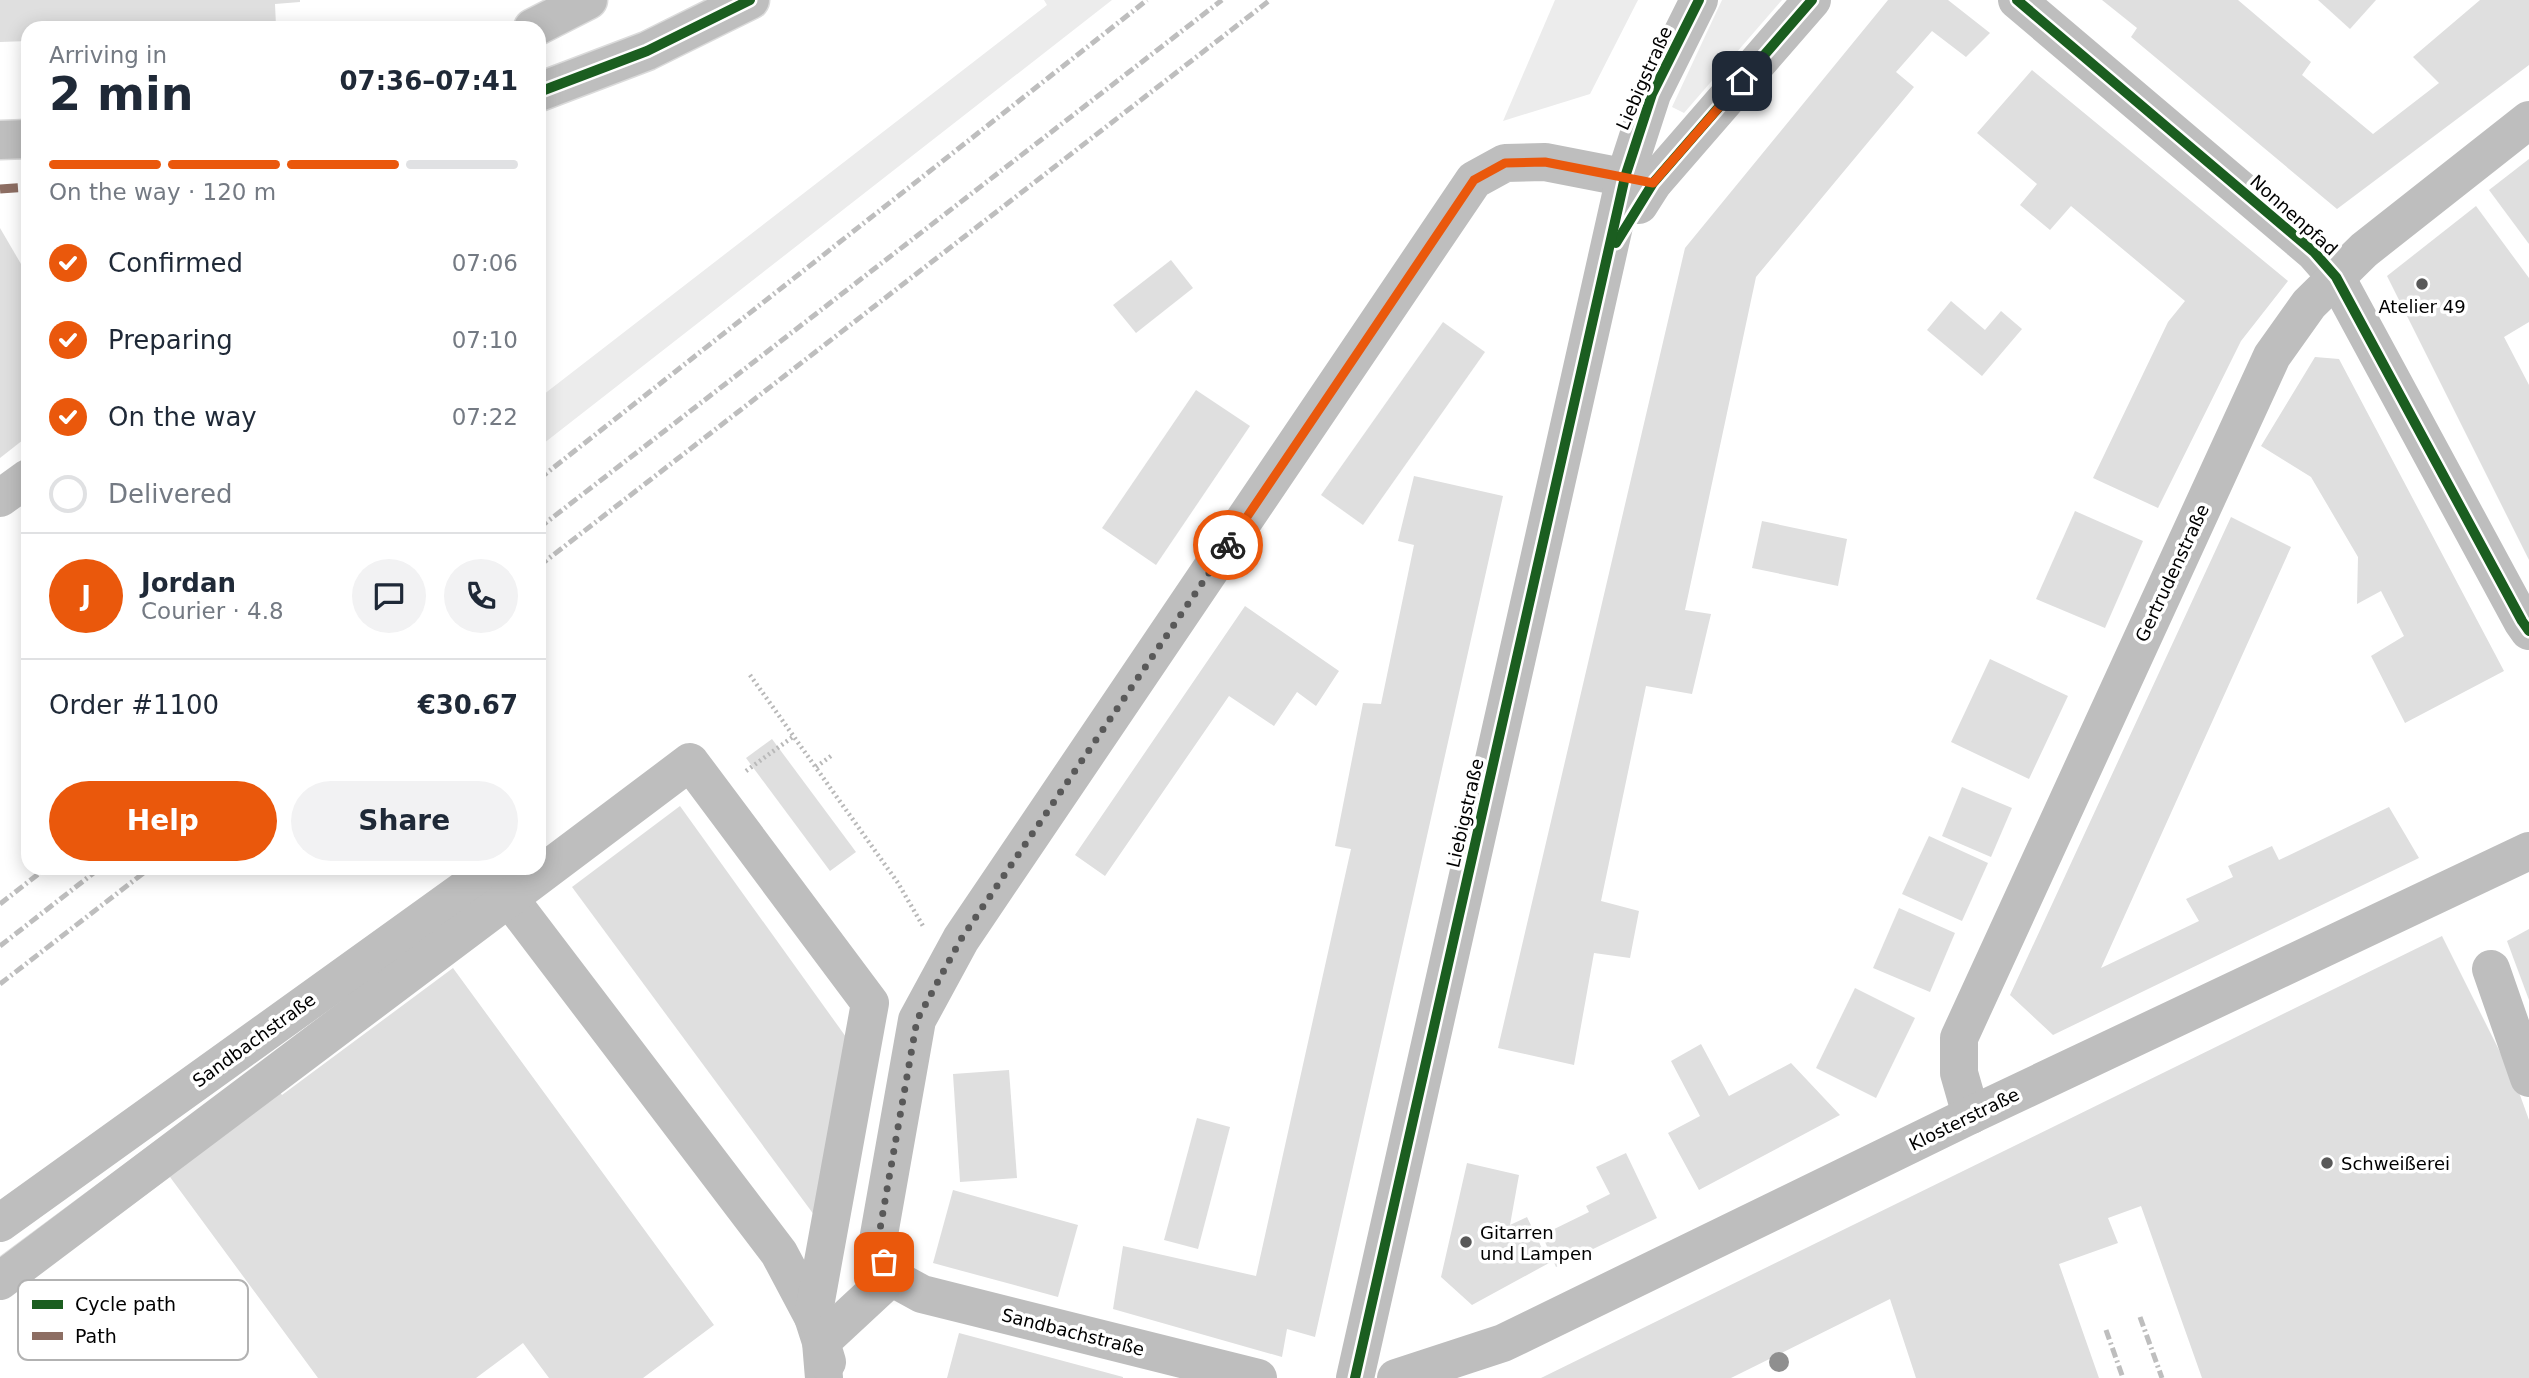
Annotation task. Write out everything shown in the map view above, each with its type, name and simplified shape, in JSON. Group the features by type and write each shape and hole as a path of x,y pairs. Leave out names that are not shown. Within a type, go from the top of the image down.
{"street":[{"path":"546,22 589,0"},
{"path":"546,89 647,51 750,0"},
{"name":"Liebigstraße","path":"1355,1378 1609,255 1639,180 1652,94 1699,0"},
{"name":"Liebigstraße","path":"1639,180 1812,0"},
{"name":"Nonnenpfad","path":"2017,0 2314,252 2336,277 2529,631"},
{"name":"Gertrudenstraße","path":"1971,1115 1959,1073 1959,1038 2272,356 2309,304 2364,250 2529,120"},
{"path":"0,140 21,139"},
{"path":"819,1346 891,1277 877,1246 917,1020 961,939 1474,180 1505,163 1545,162 1639,180"},
{"path":"0,498 21,483"},
{"path":"546,870 690,762 870,1003 819,1346"},
{"name":"Klosterstraße","path":"1396,1378 1503,1343 1971,1115 2529,851"},
{"path":"0,1282 540,875"},
{"name":"Sandbachstraße","path":"0,1223 479,878 509,898"},
{"path":"509,898 779,1253 832,1378"},
{"path":"2491,969 2529,1078"},
{"name":"Sandbachstraße","path":"891,1277 922,1294 1258,1378"}],"path":[{"path":"750,675 898,883 946,966"},
{"path":"748,770 794,736"},
{"path":"816,767 831,756"}],"shaded area":[{"path":"1044,0 1112,0 546,442 546,393 1047,5"},
{"path":"1555,0 1638,0 1590,94 1503,121"},
{"path":"1722,0 1782,0 1684,113 1672,107"}],"building":[{"path":"0,0 300,0 275,4 276,21 21,21 21,41 0,42"},
{"path":"1888,0 1948,0 1990,33 1966,57 1932,31 1896,72 1914,87 1756,277 1685,610 1711,614 1692,694 1646,686 1601,901 1639,911 1630,958 1594,953 1574,1065 1498,1048 1685,248"},
{"path":"2102,0 2238,0 2311,62 2302,75 2373,134 2439,83 2413,57 2480,0 2529,0 2529,65 2337,209 2131,37 2137,28"},
{"path":"2318,0 2376,0 2350,29"},
{"path":"2032,70 2288,281 2241,341 2158,508 2093,478 2168,322 2185,301 2071,206 2050,230 2020,205 2037,184 1977,133"},
{"path":"2529,159 2529,244 2489,190"},
{"path":"2476,206 2529,278 2529,322 2504,337 2529,385 2529,560 2387,276"},
{"path":"0,228 21,264 21,442 0,458"},
{"path":"1171,260 1193,288 1136,333 1113,305"},
{"path":"1951,301 1985,330 2001,311 2022,329 1982,376 1927,330"},
{"path":"1443,322 1485,352 1363,525 1321,495"},
{"path":"2315,357 2339,359 2504,671 2405,723 2371,656 2404,636 2381,591 2357,604 2358,557 2311,477 2261,446"},
{"path":"1196,390 1250,426 1156,565 1102,528"},
{"path":"1414,476 1503,496 1315,1337 1287,1329 1282,1357 1113,1309 1123,1246 1256,1276 1351,849 1335,846 1363,703 1381,704 1414,545 1398,541"},
{"path":"2075,511 2143,541 2105,628 2036,599"},
{"path":"2231,517 2291,547 2101,968 2199,921 2186,899 2233,877 2228,866 2272,846 2279,860 2389,807 2419,858 2053,1035 2010,995"},
{"path":"1762,521 1847,539 1838,586 1752,568"},
{"path":"1245,606 1339,671 1316,706 1297,692 1274,726 1229,696 1105,876 1075,855"},
{"path":"1990,659 2068,696 2029,779 1951,742"},
{"path":"772,739 856,852 830,871 746,758"},
{"path":"1962,787 2012,808 1991,857 1942,836"},
{"path":"680,806 869,1069 837,1246 572,887"},
{"path":"1929,836 1988,863 1962,921 1902,894"},
{"path":"1899,908 1955,933 1930,992 1873,968"},
{"path":"2529,929 2529,1000 2507,941"},
{"name":"Schweißerei","path":"2442,936 2516,1084 2529,1120 2529,1378 2202,1378 2141,1206 2108,1218 2118,1243 2059,1264 2099,1378 1916,1378 1890,1299 1731,1378 1541,1378"},
{"path":"453,968 714,1325 643,1378 549,1378 523,1343 476,1378 318,1378 170,1177 31,1280 18,1280 18,1288 0,1263 0,1256 259,1064 282,1095"},
{"path":"1855,988 1915,1018 1876,1098 1816,1068"},
{"path":"1701,1044 1729,1096 1791,1063 1840,1115 1699,1190 1668,1133 1700,1116 1671,1061"},
{"path":"1009,1070 1017,1178 960,1182 953,1074"},
{"path":"1197,1118 1230,1127 1198,1249 1164,1240"},
{"path":"1626,1153 1657,1218 1556,1267 1542,1235 1589,1212 1586,1206 1610,1194 1596,1167"},
{"path":"1467,1163 1519,1175 1510,1225 1527,1217 1549,1263 1472,1305 1441,1277"},
{"path":"953,1190 1078,1225 1058,1297 933,1263"},
{"path":"959,1333 1123,1377 1123,1378 947,1378"}],"railway":[{"path":"546,473 1147,0"},
{"path":"546,523 1222,0"},
{"path":"546,561 1270,0"},
{"path":"0,904 37,875"},
{"path":"0,946 91,875"},
{"path":"0,984 141,875"},
{"path":"2140,1317 2162,1378"},
{"path":"2106,1330 2123,1378"}],"marked path":[{"path":"0,189 21,188"}],"cycle path":[{"path":"546,89 647,51 750,0"},
{"path":"1355,1378 1625,177 1652,94 1699,0"},
{"path":"1616,243 1653,183 1812,0"},
{"path":"2017,0 2314,252 2336,277 2529,631"}],"way so far":[{"path":"884,1262 877,1246 917,1020 961,939 1228,545"}],"place":[{"name":"Atelier 49","path":"2422,284"},
{"name":"Schweißerei","path":"2327,1163"},
{"name":"Gitarren und Lampen","path":"1466,1242"}],"route":[{"path":"1228,545 1474,180 1505,163 1545,162 1653,183 1742,81"}]}
